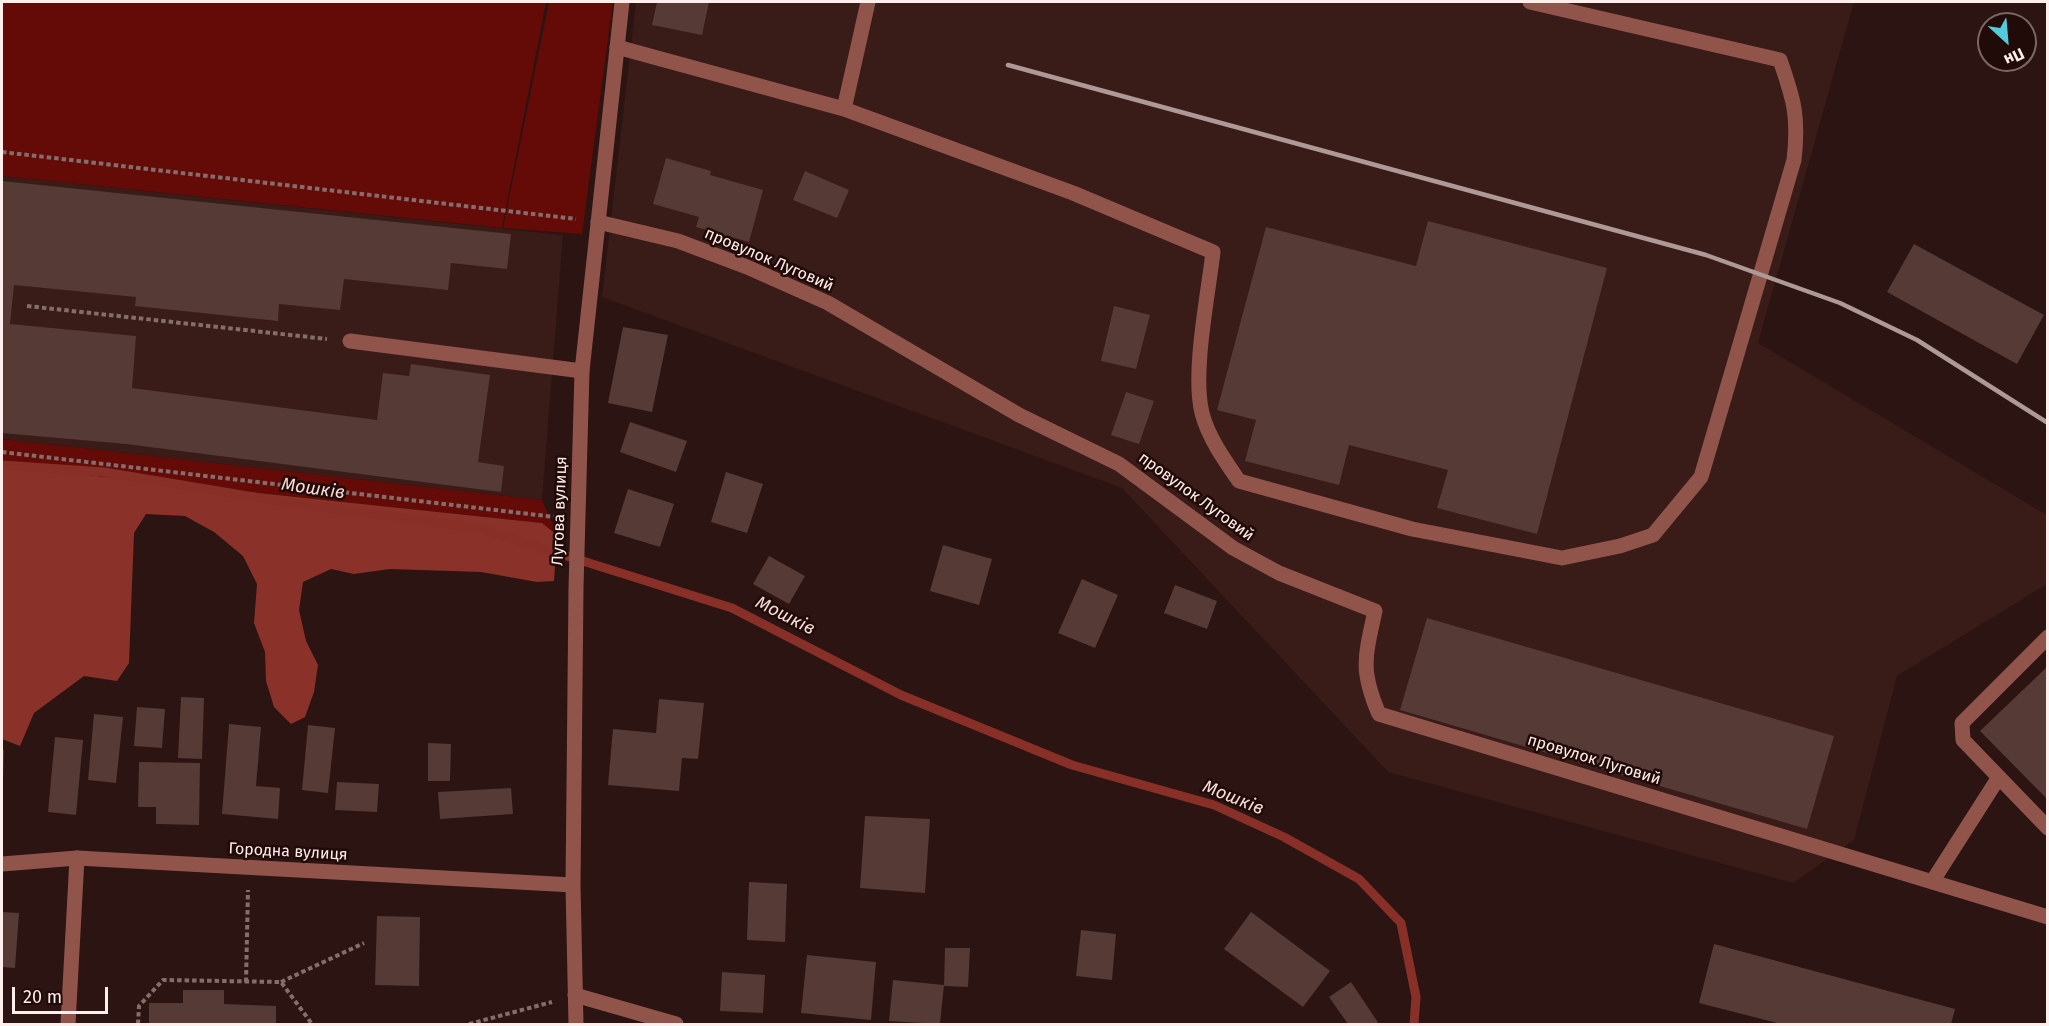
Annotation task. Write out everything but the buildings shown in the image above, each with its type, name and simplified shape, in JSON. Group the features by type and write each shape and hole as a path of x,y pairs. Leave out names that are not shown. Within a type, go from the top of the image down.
{"street":[{"name":"Лугова вулиця","path":"576,1024 573,885 576,588 582,371 622,2"},
{"path":"844,109 868,2"},
{"path":"617,47 844,109 1073,193 1213,252 1197,387 1202,415 1222,456 1239,482 1412,529 1562,558 1620,546 1653,535 1701,477 1794,160 1798,124 1793,97 1780,60 1530,2"},
{"name":"провулок Луговий","path":"598,222 678,241 747,267 828,303 1019,415 1119,464 1233,548 1279,573 1375,611 1366,654 1366,685 1379,714 2048,916"},
{"path":"350,341 582,371"},
{"path":"2048,637 1962,723 1963,740 2048,828"},
{"path":"1932,882 1999,777"},
{"path":"68,1024 77,858"},
{"name":"Городна вулиця","path":"2,864 77,858 573,885"},
{"path":"575,995 676,1024"}],"path":[{"path":"2,152 598,222"},
{"path":"27,306 350,341"},
{"path":"2,452 578,523"},
{"path":"246,982 248,867"},
{"path":"138,1024 139,1006 164,980 281,982 364,943"},
{"path":"281,982 312,1024"},
{"path":"469,1024 575,995"}],"shaded area":[{"path":"2,2 546,2 502,228 2,176"},
{"path":"549,2 613,2 582,234 503,228"},
{"path":"636,2 1854,2 1758,343 2047,515 2047,584 1897,676 1854,840 1793,883 1388,772 1122,488 602,297"},
{"path":"2,176 563,235 542,500 2,439"},
{"path":"2,439 542,500 557,535 542,523 2,466"},
{"path":"2,466 542,523 557,535 554,581 537,582 481,572 390,569 354,574 331,569 303,582 299,610 306,641 318,665 314,692 305,717 291,724 274,707 266,681 265,652 254,623 257,584 243,556 214,532 185,516 146,514 134,533 129,663 117,681 84,676 34,713 20,746 2,739"}],"waterway":[{"name":"Мошків","path":"2,465 104,472 296,504 478,528 732,608 901,695 1072,765 1214,805 1284,837 1359,879 1401,923 1416,997 1414,1024"}],"railway":[{"path":"1008,65 1706,255 1840,303 1917,340 2048,423"}]}
